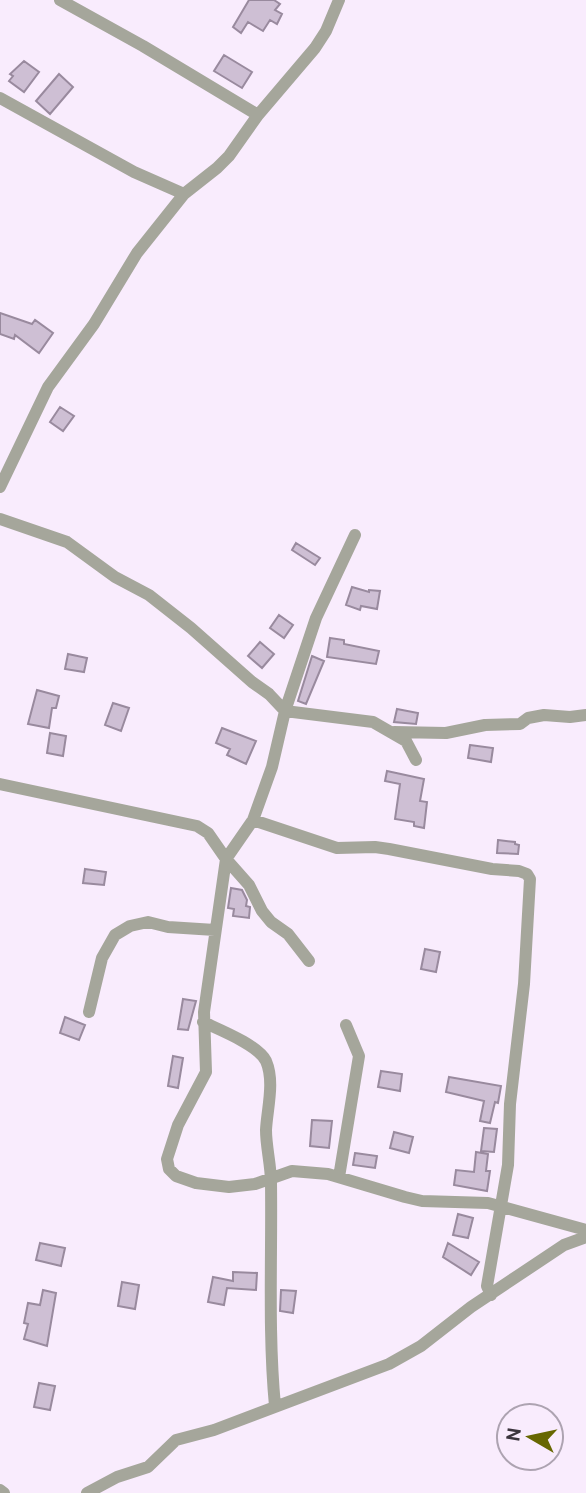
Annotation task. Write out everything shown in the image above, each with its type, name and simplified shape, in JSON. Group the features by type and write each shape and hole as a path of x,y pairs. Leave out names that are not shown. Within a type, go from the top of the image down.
{"street":[{"path":"60,0 143,46 257,116"},
{"path":"0,487 48,387 93,324 137,253 184,194 229,156 257,116 315,48 326,31 339,0"},
{"path":"0,98 134,172 184,194"},
{"path":"0,519 67,542 116,577 149,595 285,710 373,722 406,741 416,760"},
{"path":"355,535 316,618 285,710 272,767 253,820 226,859 203,1023 206,1072 178,1125 167,1158 169,1169 176,1176 196,1183 229,1187 271,1179 292,1171 328,1174 422,1201 488,1203 584,1238"},
{"path":"391,732 446,733 485,725 520,724 528,718 544,715 586,715"},
{"path":"0,784 197,826 208,833 249,886 271,922 288,934 309,961"},
{"path":"253,820 337,848 376,847 492,869 519,871 527,874 530,879 524,984 510,1104 508,1165 487,1286 491,1295"},
{"path":"89,1012 102,958 115,935 130,926 148,922 167,927 215,930"},
{"path":"203,1023 255,1050 265,1060 269,1077 270,1104 266,1131 271,1179 270,1356 275,1406"},
{"path":"339,1177 359,1056 346,1025"},
{"path":"87,1493 148,1467 176,1440 214,1430 389,1364 421,1346 471,1307 564,1245 584,1238"},
{"path":"0,1490 4,1493"}],"building":[{"path":"249,0 274,0 280,4 275,10 282,14 277,24 270,20 263,31 248,22 241,33 233,27"},
{"path":"224,55 252,72 242,88 214,71"},
{"path":"24,61 39,72 24,92 9,81 13,76 10,74"},
{"path":"59,74 73,87 50,114 36,101"},
{"path":"0,313 32,324 35,320 53,333 39,353 15,335 14,339 0,334"},
{"path":"60,407 74,416 63,431 50,422"},
{"path":"296,543 320,558 315,565 292,550"},
{"path":"352,587 369,592 380,591 377,609 361,606 360,610 346,605"},
{"path":"279,615 293,625 284,638 270,628"},
{"path":"330,638 344,640 344,644 379,651 376,664 327,657"},
{"path":"260,642 274,654 262,668 248,656"},
{"path":"68,654 87,658 84,672 65,669"},
{"path":"312,656 324,661 306,704 298,701"},
{"path":"37,690 59,696 56,708 52,708 49,728 28,724"},
{"path":"113,703 129,708 121,731 105,725"},
{"path":"397,709 418,713 416,724 394,722"},
{"path":"222,728 256,741 246,764 227,755 230,749 216,743"},
{"path":"50,733 66,736 63,756 47,753"},
{"path":"470,745 493,748 491,762 468,758"},
{"path":"387,771 424,779 420,801 427,802 424,828 414,826 414,822 395,819 400,784 385,781"},
{"path":"498,840 515,842 519,845 518,854 497,853"},
{"path":"85,869 106,872 104,885 83,883"},
{"path":"231,888 242,890 247,900 246,906 250,907 249,918 233,916 234,909 228,908"},
{"path":"425,949 440,952 436,972 421,969"},
{"path":"183,999 196,1001 188,1030 178,1029"},
{"path":"65,1017 85,1025 79,1040 60,1033"},
{"path":"173,1056 183,1058 178,1088 168,1086"},
{"path":"381,1071 402,1074 400,1091 378,1087"},
{"path":"449,1077 501,1086 490,1123 480,1121 484,1101 446,1092"},
{"path":"312,1120 332,1121 329,1148 310,1146"},
{"path":"484,1128 497,1129 494,1152 481,1151"},
{"path":"394,1132 413,1137 409,1153 390,1148"},
{"path":"476,1152 488,1154 486,1171 490,1171 487,1191 454,1185 456,1170 474,1172"},
{"path":"355,1153 377,1156 375,1168 353,1165"},
{"path":"458,1214 473,1218 468,1238 453,1235"},
{"path":"40,1243 65,1248 61,1266 36,1260"},
{"path":"448,1243 479,1262 471,1275 443,1257"},
{"path":"233,1272 257,1273 256,1290 227,1288 224,1305 208,1302 213,1277 233,1281"},
{"path":"122,1282 139,1285 135,1309 118,1306"},
{"path":"43,1290 56,1293 47,1346 24,1339 28,1324 24,1323 28,1303 40,1305"},
{"path":"281,1290 296,1291 293,1313 280,1311"},
{"path":"39,1383 55,1386 50,1410 34,1407"}]}
